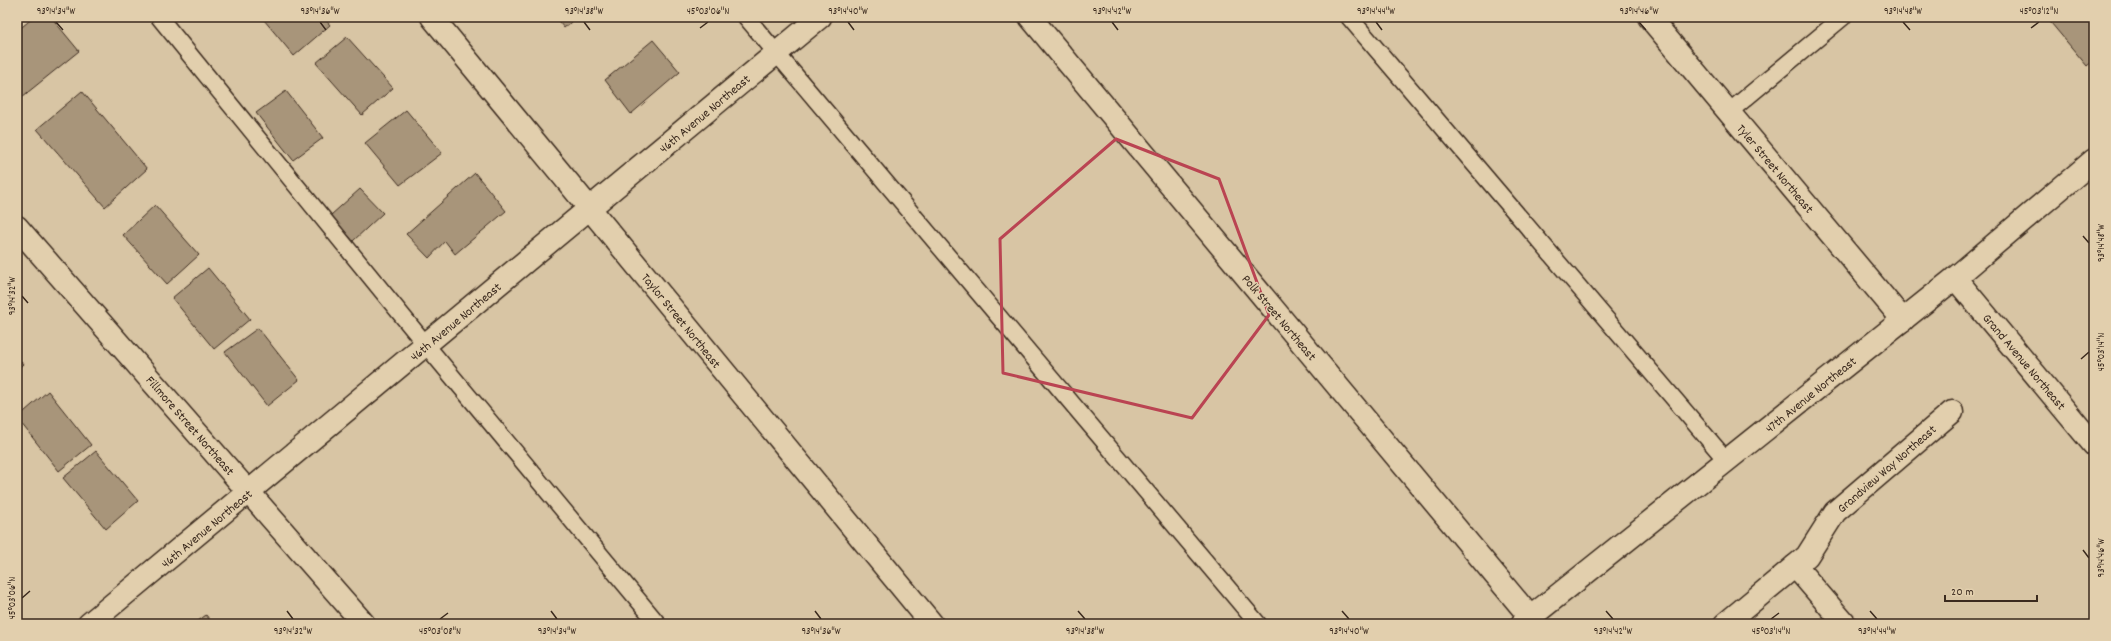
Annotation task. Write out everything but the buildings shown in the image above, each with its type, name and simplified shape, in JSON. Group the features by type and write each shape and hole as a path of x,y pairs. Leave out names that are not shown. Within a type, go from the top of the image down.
{"street":[{"name":"Taylor Street Northeast","path":"432,17 932,624"},
{"name":"46th Avenue Northeast","path":"90,624 820,17"},
{"name":"Polk Street Northeast","path":"1030,17 1526,621"},
{"name":"Tyler Street Northeast","path":"1650,17 1903,320"},
{"name":"47th Avenue Northeast","path":"1526,621 1955,278 2094,160"},
{"name":"Fillmore Street Northeast","path":"17,227 364,624"},
{"name":"Grand Avenue Northeast","path":"1955,278 2094,444"},
{"name":"Grandview Way Northeast","path":"1725,624 1808,556 1835,512 1952,412"},
{"path":"1796,566 1844,624"}],"lane":[{"path":"159,17 426,345 658,624"},
{"path":"746,17 1258,624"},
{"path":"1349,17 1727,461"},
{"path":"1729,112 1842,17"}],"highlighted area":[{"path":"1116,139 1219,179 1269,315 1192,418 1003,373 1000,239"}]}
